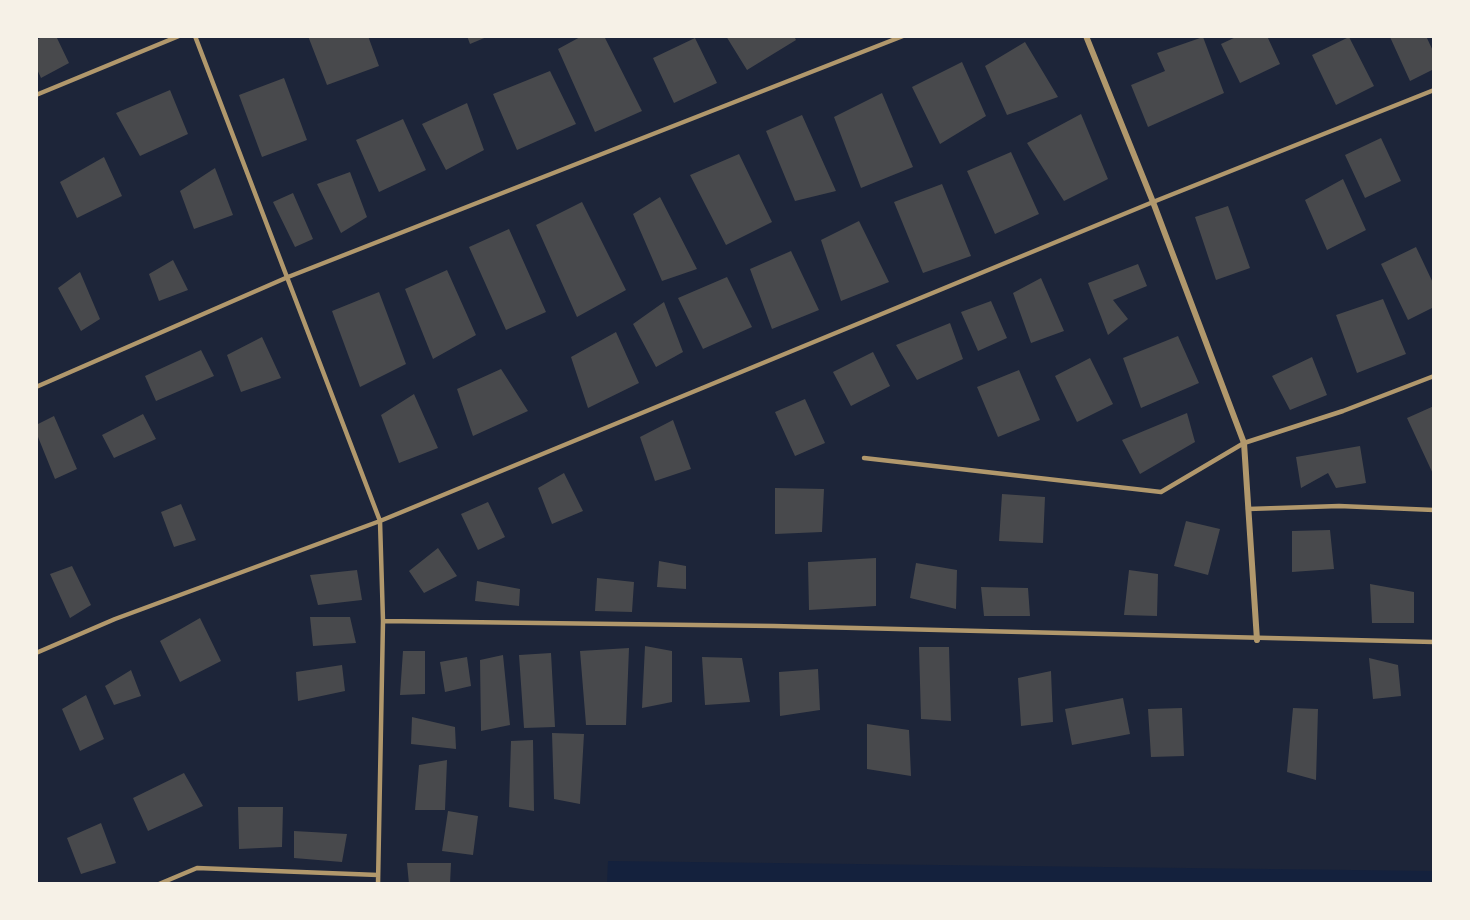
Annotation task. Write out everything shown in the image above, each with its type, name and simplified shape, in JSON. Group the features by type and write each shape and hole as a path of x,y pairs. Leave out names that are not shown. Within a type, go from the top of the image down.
{"street":[{"path":"1086,36 1153,202 1244,442 1257,640"}],"lane":[{"path":"36,95 179,36"},
{"path":"195,36 380,521 383,621 378,884"},
{"path":"36,387 288,278 903,36"},
{"path":"36,653 115,619 380,521 1153,202 1434,90"},
{"path":"864,458 1161,492 1244,442 1343,411 1434,376"},
{"path":"1248,509 1339,506 1434,510"},
{"path":"383,621 774,626 1257,640 1434,642"},
{"path":"159,884 197,868 378,875"}],"shaded area":[{"path":"36,36 1434,36 1434,871 608,861 607,884 36,884"}],"building":[{"path":"44,36 56,36 69,63 41,78 36,67 36,40"},
{"path":"308,36 368,36 379,66 327,85"},
{"path":"467,36 489,36 470,44"},
{"path":"582,36 604,36 642,111 595,132 558,49"},
{"path":"726,36 794,36 796,40 747,70"},
{"path":"1238,36 1267,36 1280,64 1240,83 1221,44"},
{"path":"1426,36 1434,53 1434,69 1410,81 1390,37"},
{"path":"1203,37 1224,93 1148,127 1131,85 1165,71 1157,53"},
{"path":"1349,37 1374,86 1336,105 1312,55"},
{"path":"695,38 717,83 674,103 653,58"},
{"path":"1025,42 1058,97 1007,115 985,66"},
{"path":"962,62 986,116 940,144 912,87"},
{"path":"550,71 576,124 517,150 493,94"},
{"path":"284,78 307,140 262,157 239,95"},
{"path":"170,90 188,134 140,156 116,113"},
{"path":"882,93 913,167 861,188 834,117"},
{"path":"467,103 484,150 446,170 422,124"},
{"path":"1081,114 1108,179 1064,201 1027,143"},
{"path":"802,115 836,191 795,201 766,131"},
{"path":"403,119 426,170 379,192 356,140"},
{"path":"1381,138 1401,181 1365,198 1345,155"},
{"path":"1011,152 1039,214 995,234 967,171"},
{"path":"739,154 772,222 726,245 690,175"},
{"path":"104,157 122,196 77,218 60,182"},
{"path":"215,168 233,215 194,229 180,191"},
{"path":"350,172 367,217 341,233 317,184"},
{"path":"1343,179 1366,230 1327,250 1305,200"},
{"path":"942,184 971,256 923,273 894,202"},
{"path":"293,193 313,239 295,247 273,202"},
{"path":"660,197 697,269 662,281 633,214"},
{"path":"582,202 626,290 577,317 536,225"},
{"path":"1228,206 1250,268 1216,280 1195,217"},
{"path":"859,221 889,282 841,301 821,240"},
{"path":"509,229 546,312 506,330 469,247"},
{"path":"1416,247 1434,285 1434,307 1408,320 1381,264"},
{"path":"791,251 819,310 772,329 750,269"},
{"path":"173,260 188,290 159,301 149,274"},
{"path":"1138,264 1147,286 1113,300 1128,319 1108,335 1088,283"},
{"path":"447,270 476,335 433,359 405,289"},
{"path":"80,272 100,319 81,331 58,288"},
{"path":"727,277 752,327 703,349 678,298"},
{"path":"1041,278 1064,331 1031,343 1013,293"},
{"path":"379,292 406,364 360,387 332,311"},
{"path":"1383,299 1406,354 1357,373 1336,315"},
{"path":"991,301 1007,338 978,351 961,312"},
{"path":"664,302 683,352 656,367 633,324"},
{"path":"950,323 963,359 917,380 896,345"},
{"path":"616,332 639,383 588,408 571,357"},
{"path":"1178,336 1199,383 1141,408 1123,358"},
{"path":"262,337 281,378 241,392 227,355"},
{"path":"201,350 214,376 156,401 145,376"},
{"path":"873,352 890,386 851,406 833,372"},
{"path":"1312,357 1327,395 1290,410 1272,376"},
{"path":"1090,358 1113,404 1077,422 1055,376"},
{"path":"501,369 528,411 473,436 457,389"},
{"path":"1019,370 1040,420 998,437 977,387"},
{"path":"414,394 438,448 399,463 381,415"},
{"path":"805,399 825,443 795,456 775,412"},
{"path":"1434,406 1434,476 1407,418"},
{"path":"1187,413 1195,442 1140,474 1122,440"},
{"path":"143,414 156,439 114,458 102,435"},
{"path":"54,416 77,469 55,479 36,432 36,425"},
{"path":"673,420 691,469 655,481 640,437"},
{"path":"1360,446 1366,483 1336,488 1328,473 1301,488 1296,457"},
{"path":"564,473 583,511 552,524 538,488"},
{"path":"775,488 824,489 822,532 775,534"},
{"path":"1002,494 1045,497 1043,543 999,541"},
{"path":"488,502 505,537 478,550 461,514"},
{"path":"181,504 196,540 174,547 161,512"},
{"path":"1186,521 1220,529 1208,575 1174,566"},
{"path":"1330,530 1334,569 1292,572 1292,531"},
{"path":"438,548 457,576 424,593 409,571"},
{"path":"876,558 876,606 809,610 808,562"},
{"path":"659,561 686,566 686,589 657,587"},
{"path":"916,563 957,570 956,609 910,598"},
{"path":"72,566 91,605 70,618 50,574"},
{"path":"357,570 362,600 318,605 310,575"},
{"path":"1129,570 1158,574 1157,616 1124,615"},
{"path":"597,578 634,582 632,612 595,611"},
{"path":"477,581 520,589 519,606 475,601"},
{"path":"1370,584 1414,592 1414,623 1372,623"},
{"path":"981,587 1028,588 1030,616 984,616"},
{"path":"310,617 350,617 356,643 313,646"},
{"path":"200,618 221,661 180,682 160,641"},
{"path":"645,646 672,651 672,702 642,708"},
{"path":"919,647 949,647 951,721 921,719"},
{"path":"629,648 626,725 586,725 580,651"},
{"path":"403,651 425,651 425,694 400,695"},
{"path":"551,653 555,727 524,728 519,655"},
{"path":"503,655 510,725 481,731 480,660"},
{"path":"467,657 471,686 445,692 440,662"},
{"path":"702,657 742,658 750,702 705,705"},
{"path":"1369,658 1398,665 1401,696 1373,699"},
{"path":"342,665 345,691 298,701 296,672"},
{"path":"818,669 820,710 780,716 779,672"},
{"path":"131,670 141,696 114,705 105,686"},
{"path":"1051,671 1053,722 1021,726 1018,678"},
{"path":"86,695 104,739 80,751 62,709"},
{"path":"1123,698 1130,734 1072,745 1065,709"},
{"path":"1182,708 1184,756 1151,757 1148,709"},
{"path":"1293,708 1318,709 1316,780 1287,772"},
{"path":"412,717 455,727 456,749 411,744"},
{"path":"867,724 909,730 911,776 867,769"},
{"path":"552,733 584,734 580,804 554,799"},
{"path":"533,740 534,811 509,807 511,741"},
{"path":"447,760 445,810 415,810 419,765"},
{"path":"184,773 203,806 148,831 133,798"},
{"path":"238,807 283,807 282,847 239,849"},
{"path":"448,811 478,816 473,855 442,851"},
{"path":"101,823 116,863 81,874 67,838"},
{"path":"294,831 347,834 342,862 294,858"},
{"path":"407,863 451,863 450,884 409,884"}]}
